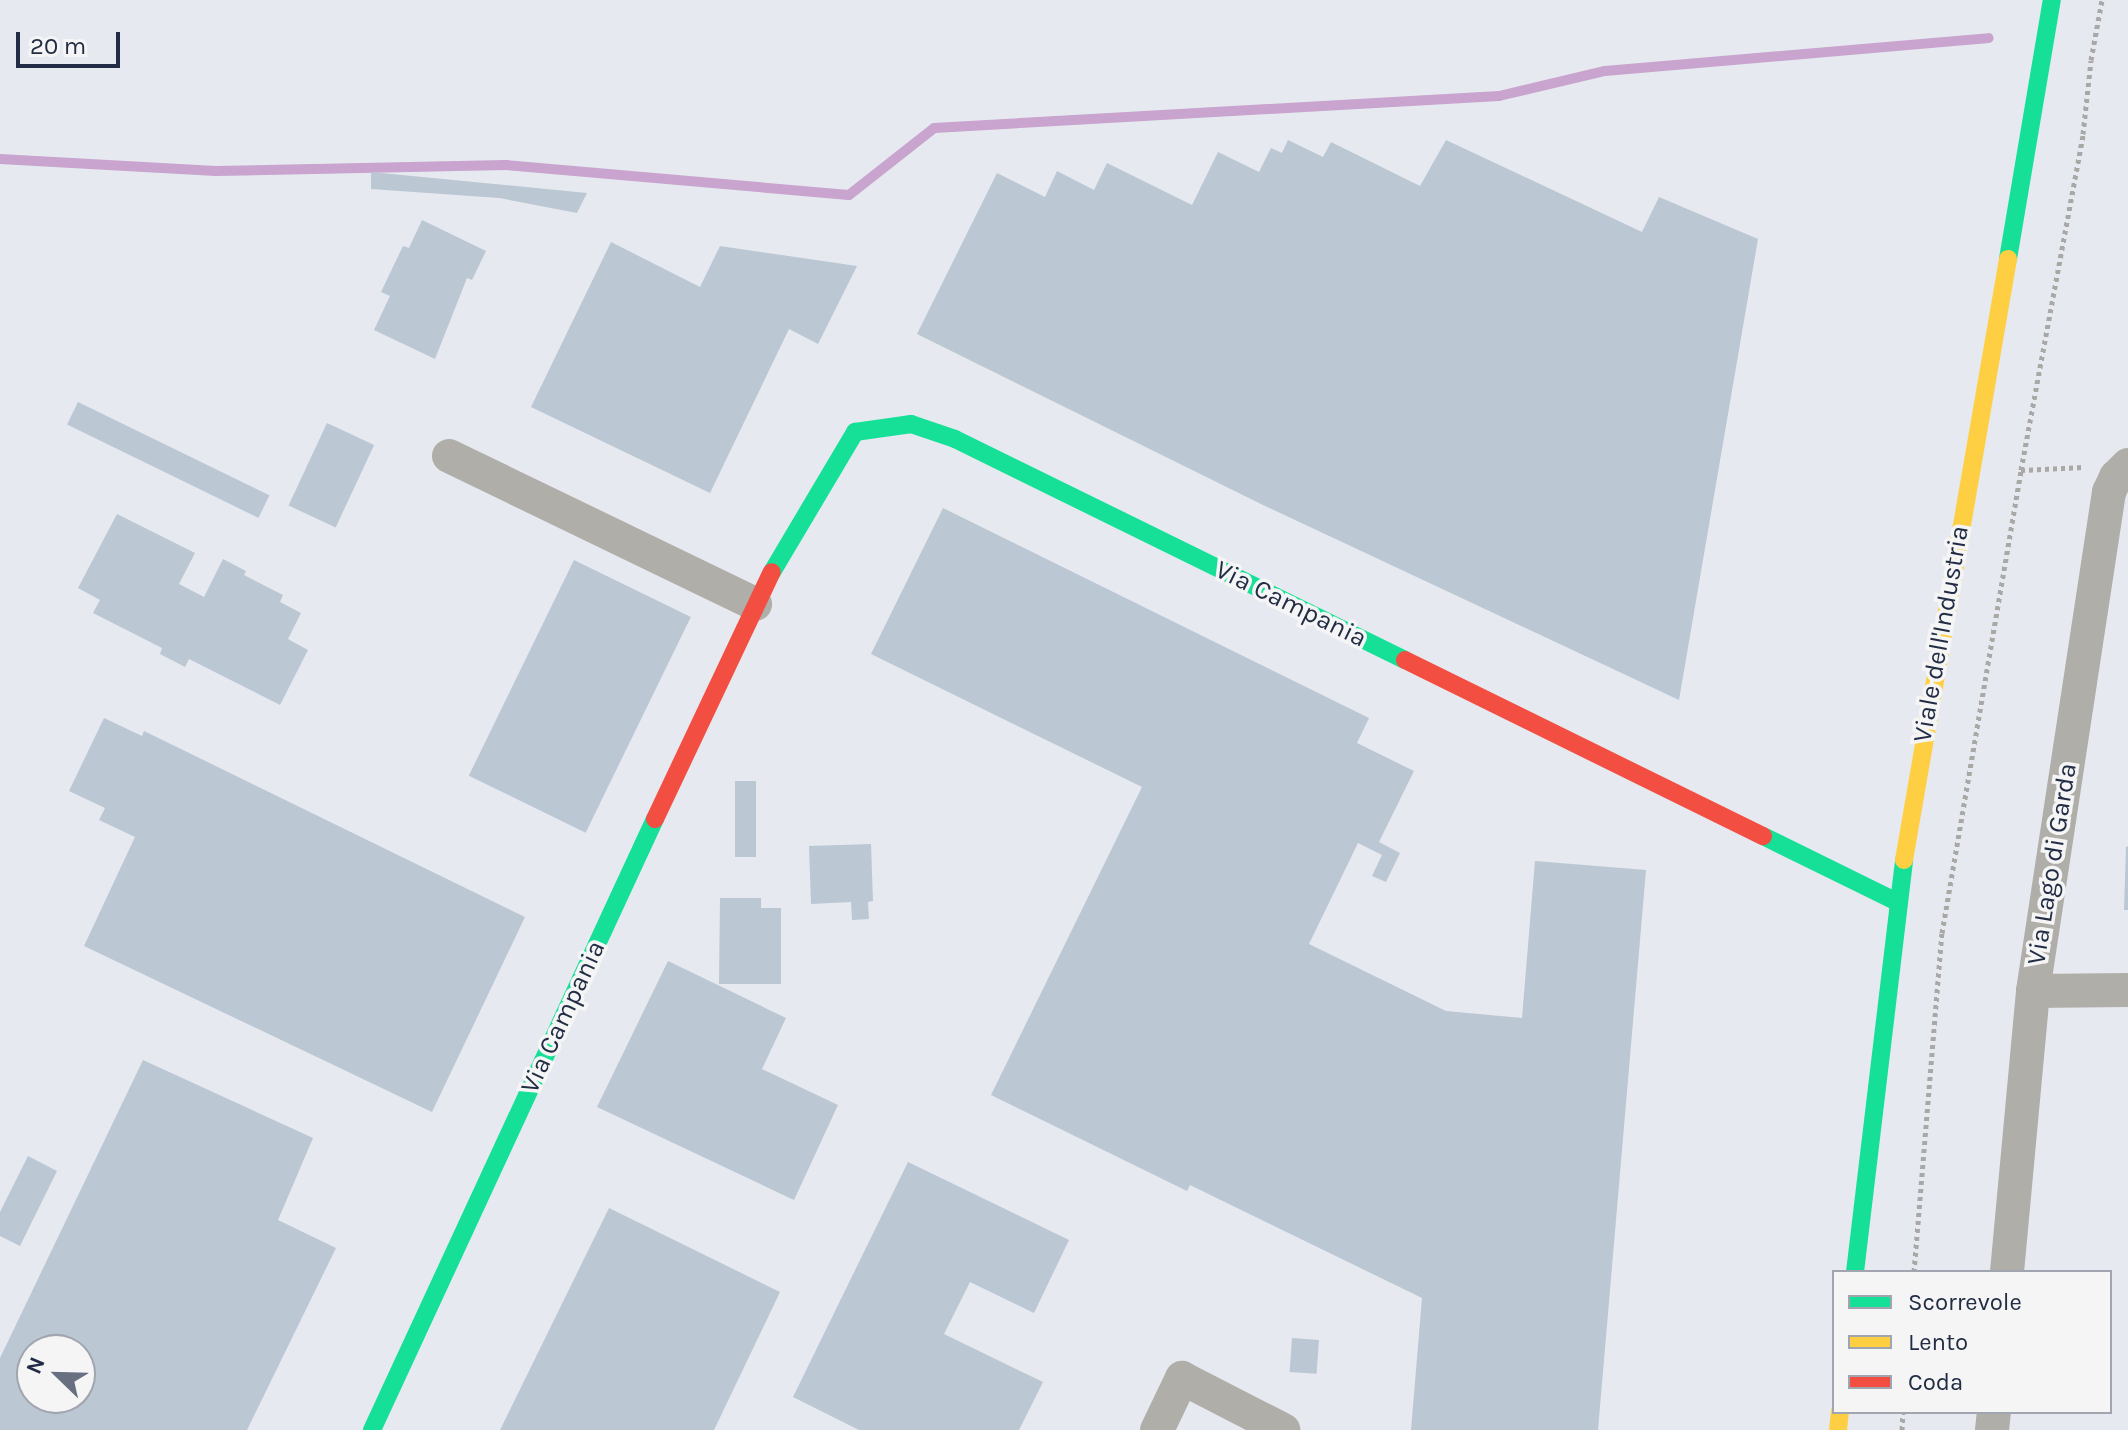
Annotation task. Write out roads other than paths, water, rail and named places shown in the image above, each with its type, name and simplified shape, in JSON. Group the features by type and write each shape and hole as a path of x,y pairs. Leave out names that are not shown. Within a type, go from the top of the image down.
{"street":[{"name":"Viale dell'Industria","path":"1855,1270 1897,902 2052,0"},
{"name":"Via Campania","path":"372,1430 755,604 801,518 855,432 911,424 955,439 1897,902"},
{"path":"449,456 755,604"},
{"name":"Via Lago di Garda","path":"2007,1270 2033,991 2109,492 2116,477 2128,465"},
{"path":"2033,991 2128,990"},
{"path":"1157,1430 1182,1378 1283,1430"}],"waterway":[{"path":"0,159 216,171 506,165 849,195 934,128 1499,96 1605,71 1989,38"}]}
